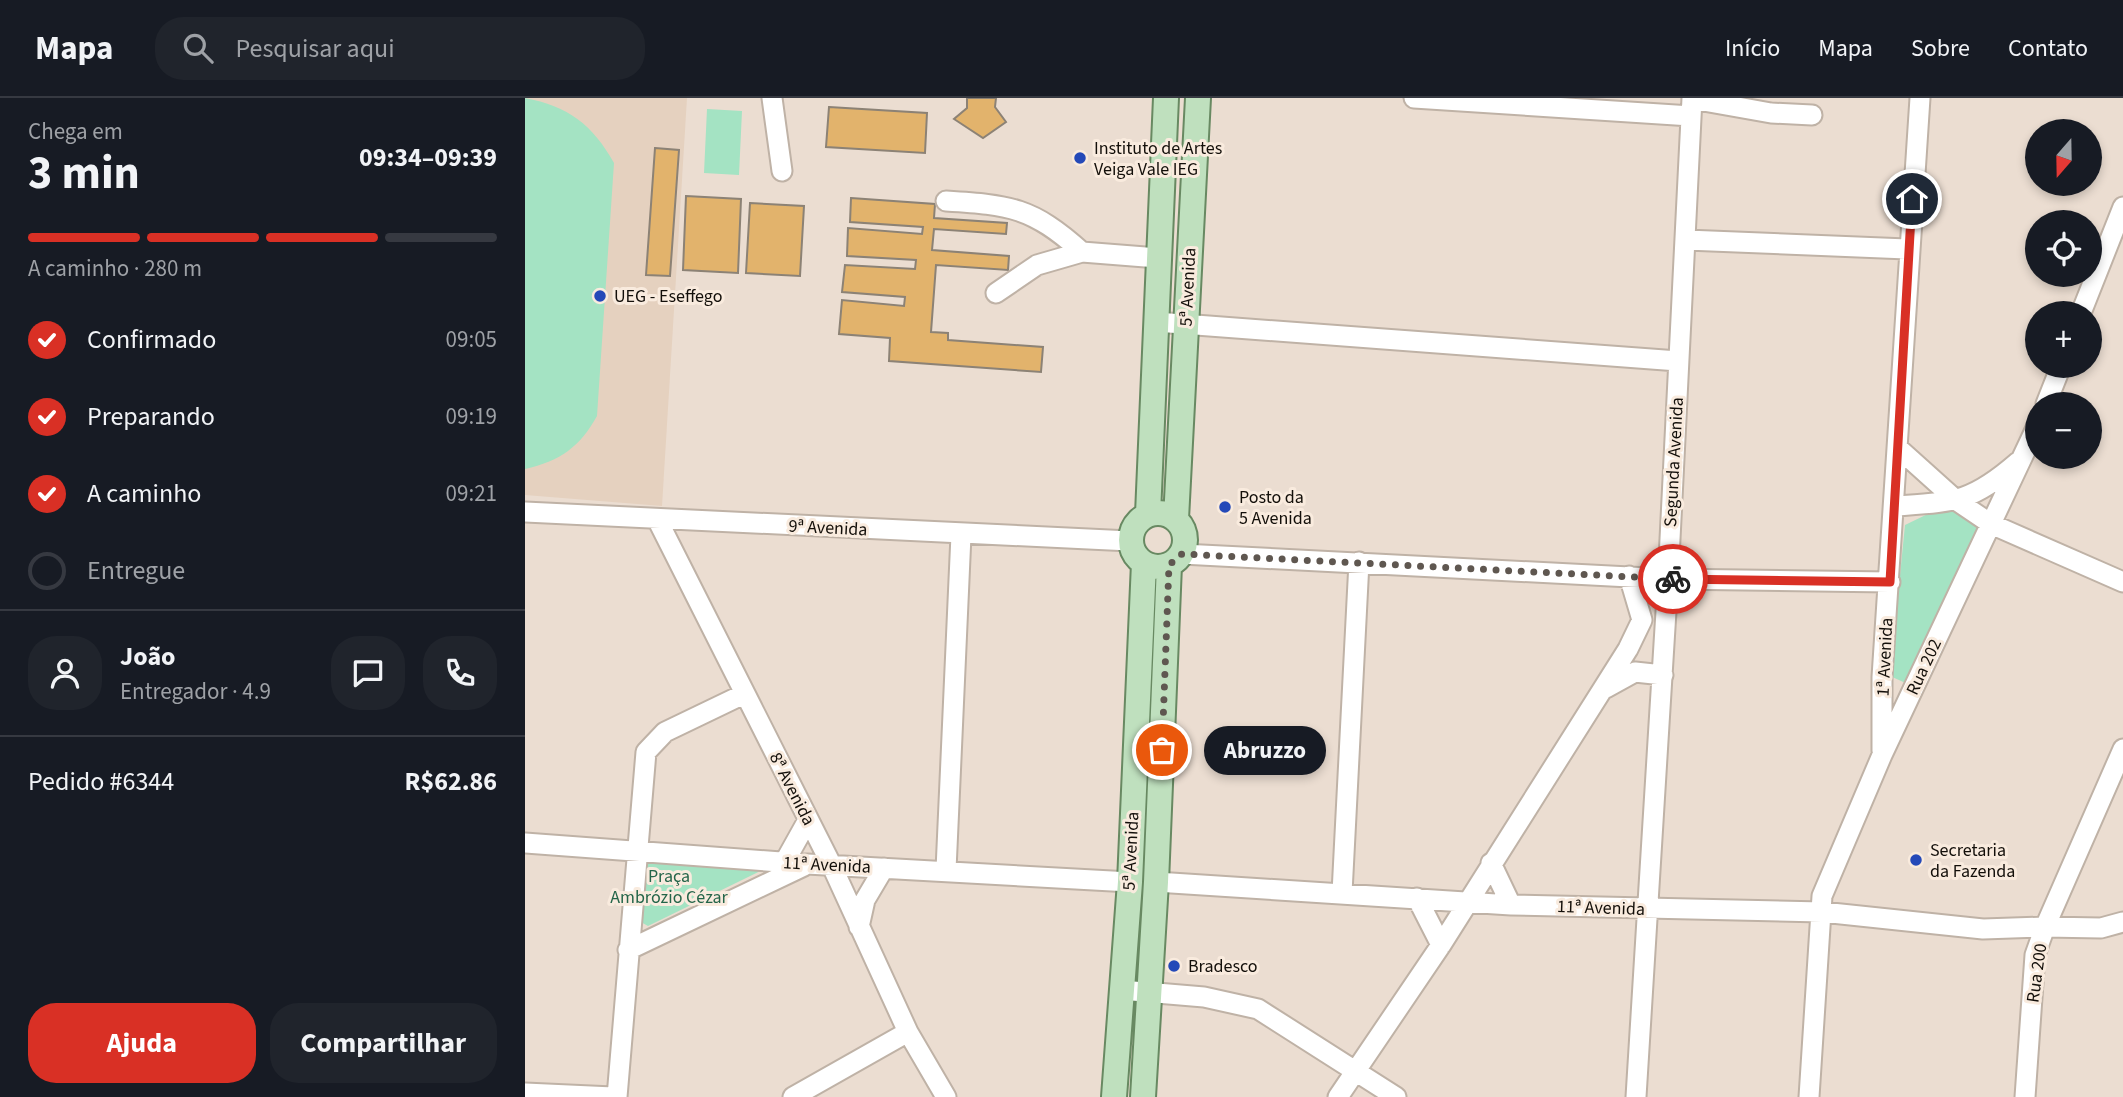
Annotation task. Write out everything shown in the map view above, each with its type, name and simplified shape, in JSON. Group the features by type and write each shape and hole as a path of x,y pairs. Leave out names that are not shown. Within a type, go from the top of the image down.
{"main road":[{"name":"5ª Avenida","path":"1148,514 1166,98"},
{"name":"5ª Avenida","path":"1176,519 1198,98"},
{"path":"1162,513 1176,519 1185,538 1175,559 1152,567 1143,563 1132,550 1130,541 1135,525 1148,514 1162,513"},
{"name":"5ª Avenida","path":"1143,1097 1175,559"},
{"name":"5ª Avenida","path":"1114,1097 1130,882 1143,563"}],"street":[{"path":"772,98 782,171"},
{"path":"1414,98 1692,104 1812,115"},
{"name":"1ª Avenida","path":"1882,755 1882,677 1895,506 1907,249 1920,98"},
{"name":"Segunda Avenida","path":"1636,1097 1663,675 1692,104"},
{"path":"946,201 1005,205 1019,209 1065,236 1083,251"},
{"path":"2086,301 2123,207"},
{"path":"1686,240 1907,249"},
{"path":"996,293 1037,265 1083,251 1158,258"},
{"path":"1156,322 1678,361"},
{"path":"1898,448 1957,501 1991,524 2123,582"},
{"path":"1895,506 1957,501 1992,485 2025,456"},
{"name":"Rua 202","path":"1809,1097 1822,896 1882,755 2025,456"},
{"name":"9ª Avenida","path":"525,512 1130,541"},
{"name":"8ª Avenida","path":"657,519 831,864 908,1032 946,1097"},
{"path":"946,870 961,535"},
{"path":"1175,559 1359,562 1668,579 1890,582"},
{"path":"1342,893 1359,562"},
{"path":"1338,1097 1441,945 1628,649 1642,620 1629,576"},
{"path":"1628,649 1663,650"},
{"path":"1605,689 1635,672 1663,675"},
{"path":"1882,677 1889,684 1912,692"},
{"path":"525,1093 615,1097 646,752 665,732 744,694"},
{"path":"2045,927 2123,749"},
{"path":"784,863 808,820"},
{"name":"11ª Avenida","path":"525,843 636,849 784,863 1130,882"},
{"path":"1491,863 1511,905"},
{"path":"628,950 807,864"},
{"path":"859,927 870,888 884,868"},
{"name":"11ª Avenida","path":"1156,882 1511,905 1822,912 1983,929 2045,927"},
{"path":"1417,898 1441,945"},
{"name":"Rua 200","path":"2025,1097 2035,955 2045,927 2101,928 2123,922"},
{"path":"1121,990 1204,997 1258,1009 1396,1097"},
{"path":"793,1097 908,1032"}],"shaded area":[{"name":"UEG - Eseffego","path":"525,98 687,98 662,506 525,495"}],"green space":[{"path":"525,98 554,106 578,119 597,138 614,163 597,416 568,451 549,462 525,469"},
{"path":"707,109 742,111 739,175 704,173"},
{"path":"1952,509 1969,518 1982,531 1910,685 1890,676 1905,525 1936,510"},
{"name":"Praça Ambrózio Cézar","path":"652,860 775,864 648,926 639,921 644,868"}],"building":[{"path":"967,98 996,98 995,107 1006,122 983,138 954,119 967,108"},
{"path":"829,107 927,113 925,153 826,147"},
{"path":"655,148 679,150 670,276 646,275"},
{"path":"686,196 741,199 738,273 683,270"},
{"path":"851,198 935,204 934,218 1007,223 1006,234 934,229 932,250 1009,256 1008,270 936,265 931,332 948,333 948,340 1043,347 1041,372 889,361 890,338 839,334 842,300 904,306 905,297 842,292 845,265 915,269 916,260 847,256 848,228 922,234 923,227 850,222"},
{"path":"750,203 804,206 800,276 746,273"}],"way so far":[{"path":"1162,750 1169,565 1182,554 1673,579"}],"place":[{"name":"Instituto de Artes Veiga Vale IEG","path":"1080,158"},
{"name":"UEG - Eseffego","path":"600,296"},
{"name":"Posto da 5 Avenida","path":"1225,507"},
{"name":"Abruzzo","path":"1162,750"},
{"name":"Secretaria da Fazenda","path":"1916,860"},
{"name":"Bradesco","path":"1174,966"}],"route":[{"path":"1673,579 1890,582 1907,249 1912,199"}]}
